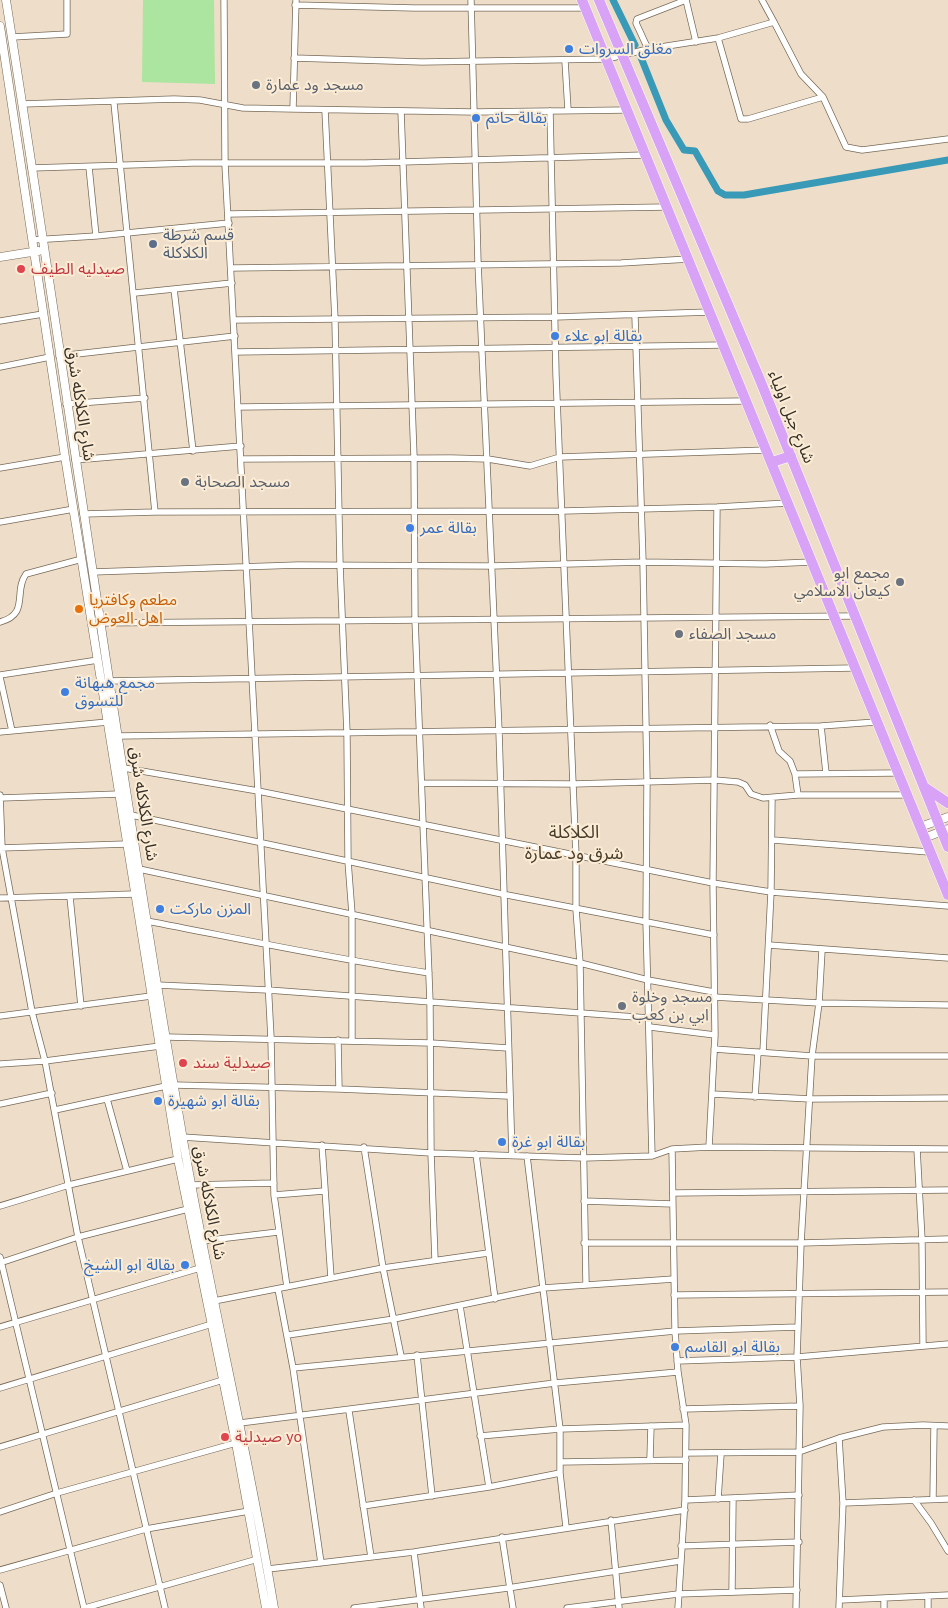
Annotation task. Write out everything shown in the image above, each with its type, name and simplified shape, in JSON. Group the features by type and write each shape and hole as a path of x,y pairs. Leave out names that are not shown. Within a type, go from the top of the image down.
{"highway":[{"name":"شارع جبل اولياء","path":"600,0 791,456 937,820 945,830 948,847"},
{"path":"584,4 948,895"},
{"path":"772,462 791,456"},
{"path":"923,786 948,803"}],"street":[{"name":"شارع الكلاكله شرق","path":"6,0 100,623 108,722 151,996 160,1046 182,1137 240,1423 274,1608"},
{"path":"12,37 66,34 67,0"},
{"path":"224,0 225,164 245,512 248,620 258,791 259,843 271,1038 274,1195 287,1287"},
{"path":"471,0 478,263 482,318 499,730 508,1096 512,1155"},
{"path":"648,49 636,23 637,19 686,0 696,42"},
{"path":"762,0 801,74 823,97 842,143 850,149 877,149 948,139"},
{"path":"293,109 296,2 471,8 584,4"},
{"path":"294,58 565,61 607,59 648,49 718,38 774,22"},
{"name":"شارع الكلاكله شرق","path":"0,26 65,457 98,660 105,681 124,768 166,1037 178,1159 236,1443 266,1608"},
{"path":"718,38 740,119 748,120 823,97"},
{"path":"565,61 568,110"},
{"path":"22,104 174,99 200,100 224,105 325,110 474,112 627,110"},
{"path":"114,102 135,293 155,512"},
{"path":"325,110 336,352 340,565 347,733 348,862 352,914 352,1040"},
{"path":"401,111 401,161 414,457 415,619 430,1002 431,1153 435,1260"},
{"path":"550,111 555,349 576,856 576,909 580,963 586,1284"},
{"path":"31,168 645,155"},
{"path":"90,167 96,236"},
{"path":"228,214 552,207 667,207"},
{"path":"32,240 128,234 229,223"},
{"path":"0,256 43,250"},
{"path":"232,268 621,262 689,259"},
{"path":"135,293 232,283"},
{"path":"174,289 193,451"},
{"path":"234,320 634,316 710,312"},
{"path":"0,321 43,314"},
{"path":"634,316 643,562 646,921 652,1156"},
{"path":"59,356 235,336"},
{"path":"235,352 636,348 724,345"},
{"path":"0,367 50,357"},
{"path":"66,404 145,398"},
{"path":"239,407 746,401"},
{"path":"74,460 241,446"},
{"path":"242,459 414,457 488,459 530,466 560,457 767,450"},
{"path":"0,468 65,457"},
{"path":"83,514 155,512 563,511 788,503"},
{"path":"709,1147 715,1035 713,883 717,507"},
{"path":"0,522 74,509"},
{"path":"0,622 14,616 18,610 26,574 82,559"},
{"path":"92,572 247,566 491,566 643,562 812,562"},
{"path":"100,623 643,616 854,616"},
{"path":"12,731 0,676 98,660"},
{"path":"105,681 496,676 643,671 854,668"},
{"path":"0,732 108,722"},
{"path":"118,736 770,725 821,726 876,722"},
{"path":"770,725 779,751 790,761 795,774 798,795"},
{"path":"821,726 826,773"},
{"path":"124,768 258,791 424,824 501,842 713,883 772,892 948,906"},
{"path":"795,774 897,773"},
{"path":"422,783 572,784 715,780 738,782 745,785 751,794 772,798 798,795 906,795"},
{"path":"120,794 0,797 1,848 32,1012 52,1093 78,1237 165,1608"},
{"path":"755,1097 761,1052 772,892 772,798"},
{"path":"131,815 348,862 426,876 502,894 714,935"},
{"path":"920,826 948,818"},
{"path":"924,838 945,830"},
{"path":"773,840 929,852"},
{"path":"1,848 127,844"},
{"path":"139,869 263,894 714,994 765,1000 819,1003 948,1005"},
{"path":"0,898 135,894"},
{"path":"70,897 81,1006"},
{"path":"147,922 266,943 352,962 429,973"},
{"path":"768,944 822,950 948,958"},
{"path":"796,1608 800,1406 797,1357 801,1243 811,1099 812,1056 819,1003 822,950"},
{"path":"157,985 268,990 649,1018"},
{"path":"0,1016 151,996"},
{"path":"650,1027 715,1035"},
{"path":"166,1037 352,1040 508,1048"},
{"path":"338,1040 339,1089"},
{"path":"0,1064 45,1061 160,1046"},
{"path":"714,1049 812,1056 948,1056"},
{"path":"55,1110 170,1086 339,1089 508,1096"},
{"path":"0,1104 52,1093"},
{"path":"712,1094 811,1099 948,1098"},
{"path":"107,1099 127,1172"},
{"path":"182,1137 364,1147 431,1153 584,1158 652,1156 672,1149 709,1147 948,1149"},
{"path":"322,1145 331,1278"},
{"path":"364,1147 383,1268 402,1356"},
{"path":"672,1149 674,1331 686,1425 685,1510 678,1608"},
{"path":"917,1149 922,1240 921,1293 923,1345"},
{"path":"476,1154 495,1299"},
{"path":"527,1156 560,1429 560,1473 566,1527"},
{"path":"0,1206 69,1185 178,1159"},
{"path":"191,1184 274,1183"},
{"path":"673,1193 948,1190"},
{"path":"274,1195 324,1192"},
{"path":"584,1201 673,1204"},
{"path":"188,1209 78,1237 1,1261 84,1608 258,1559"},
{"path":"202,1241 278,1232"},
{"path":"584,1243 801,1243 948,1239"},
{"path":"214,1301 383,1268 488,1252"},
{"path":"0,1327 200,1268"},
{"path":"288,1335 394,1319 543,1288 674,1279"},
{"path":"278,1289 288,1335 320,1563"},
{"path":"674,1295 948,1292"},
{"path":"460,1306 472,1394 489,1487"},
{"path":"0,1388 212,1324"},
{"path":"293,1368 674,1331 798,1327"},
{"path":"677,1361 797,1357 948,1344"},
{"path":"417,1355 432,1496"},
{"path":"240,1423 349,1411 554,1383 678,1372"},
{"path":"0,1447 42,1436 223,1380"},
{"path":"683,1410 800,1406"},
{"path":"349,1411 371,1557"},
{"path":"480,1436 560,1429 686,1425"},
{"path":"650,1426 650,1459"},
{"path":"933,1499 934,1426"},
{"path":"560,1462 799,1452 839,1438 883,1427 948,1426"},
{"path":"839,1438 843,1503 839,1608"},
{"path":"0,1512 57,1493 236,1443"},
{"path":"718,1499 721,1454"},
{"path":"363,1506 489,1487 560,1473"},
{"path":"685,1500 799,1495"},
{"path":"732,1591 733,1499"},
{"path":"843,1503 948,1499"},
{"path":"914,1500 931,1523 948,1552"},
{"path":"268,1569 414,1552 685,1510"},
{"path":"0,1570 146,1528 249,1511"},
{"path":"611,1520 619,1608"},
{"path":"502,1538 508,1588 513,1608"},
{"path":"681,1546 798,1542"},
{"path":"414,1552 421,1608"},
{"path":"354,1608 420,1601 680,1561"},
{"path":"0,1586 6,1608"},
{"path":"567,1608 599,1606 619,1600 678,1594 797,1590"},
{"path":"840,1600 948,1595"},
{"path":"928,1597 928,1608"},
{"path":"884,1598 884,1608"}],"green space":[{"path":"143,0 214,0 215,84 142,82"}],"waterway":[{"path":"613,0 635,45"},
{"path":"640,55 666,120 684,150 695,151 718,191 725,195 744,195 948,160"}],"place":[{"name":"مغلق السروات","path":"569,49"},
{"name":"مسجد ود عمارة","path":"256,85"},
{"name":"بقالة حاتم","path":"476,118"},
{"name":"قسم شرطة الكلاكلة","path":"153,244"},
{"name":"صيدليه الطيف","path":"21,269"},
{"name":"بقالة ابو علاء","path":"555,336"},
{"name":"مسجد الصحابة","path":"185,482"},
{"name":"بقالة عمر","path":"410,528"},
{"name":"مجمع ابو كيعان الاسلامي","path":"900,582"},
{"name":"مطعم وكافتريا اهل العوض","path":"79,609"},
{"name":"مسجد الصفاء","path":"679,634"},
{"name":"مجمع هبهانة للتسوق","path":"65,692"},
{"name":"المزن ماركت","path":"160,909"},
{"name":"مسجد وخلوة ابي بن كعب","path":"622,1006"},
{"name":"صيدلية سند","path":"183,1063"},
{"name":"بقالة ابو شهيرة","path":"158,1101"},
{"name":"بقالة ابو غرة","path":"502,1142"},
{"name":"بقالة ابو الشيخ","path":"185,1265"},
{"name":"بقالة ابو القاسم","path":"675,1347"},
{"name":"صيدلية yo","path":"225,1437"}],"district":[{"name":"الكلاكلة شرق ود عمارة","path":"574,843"}]}
